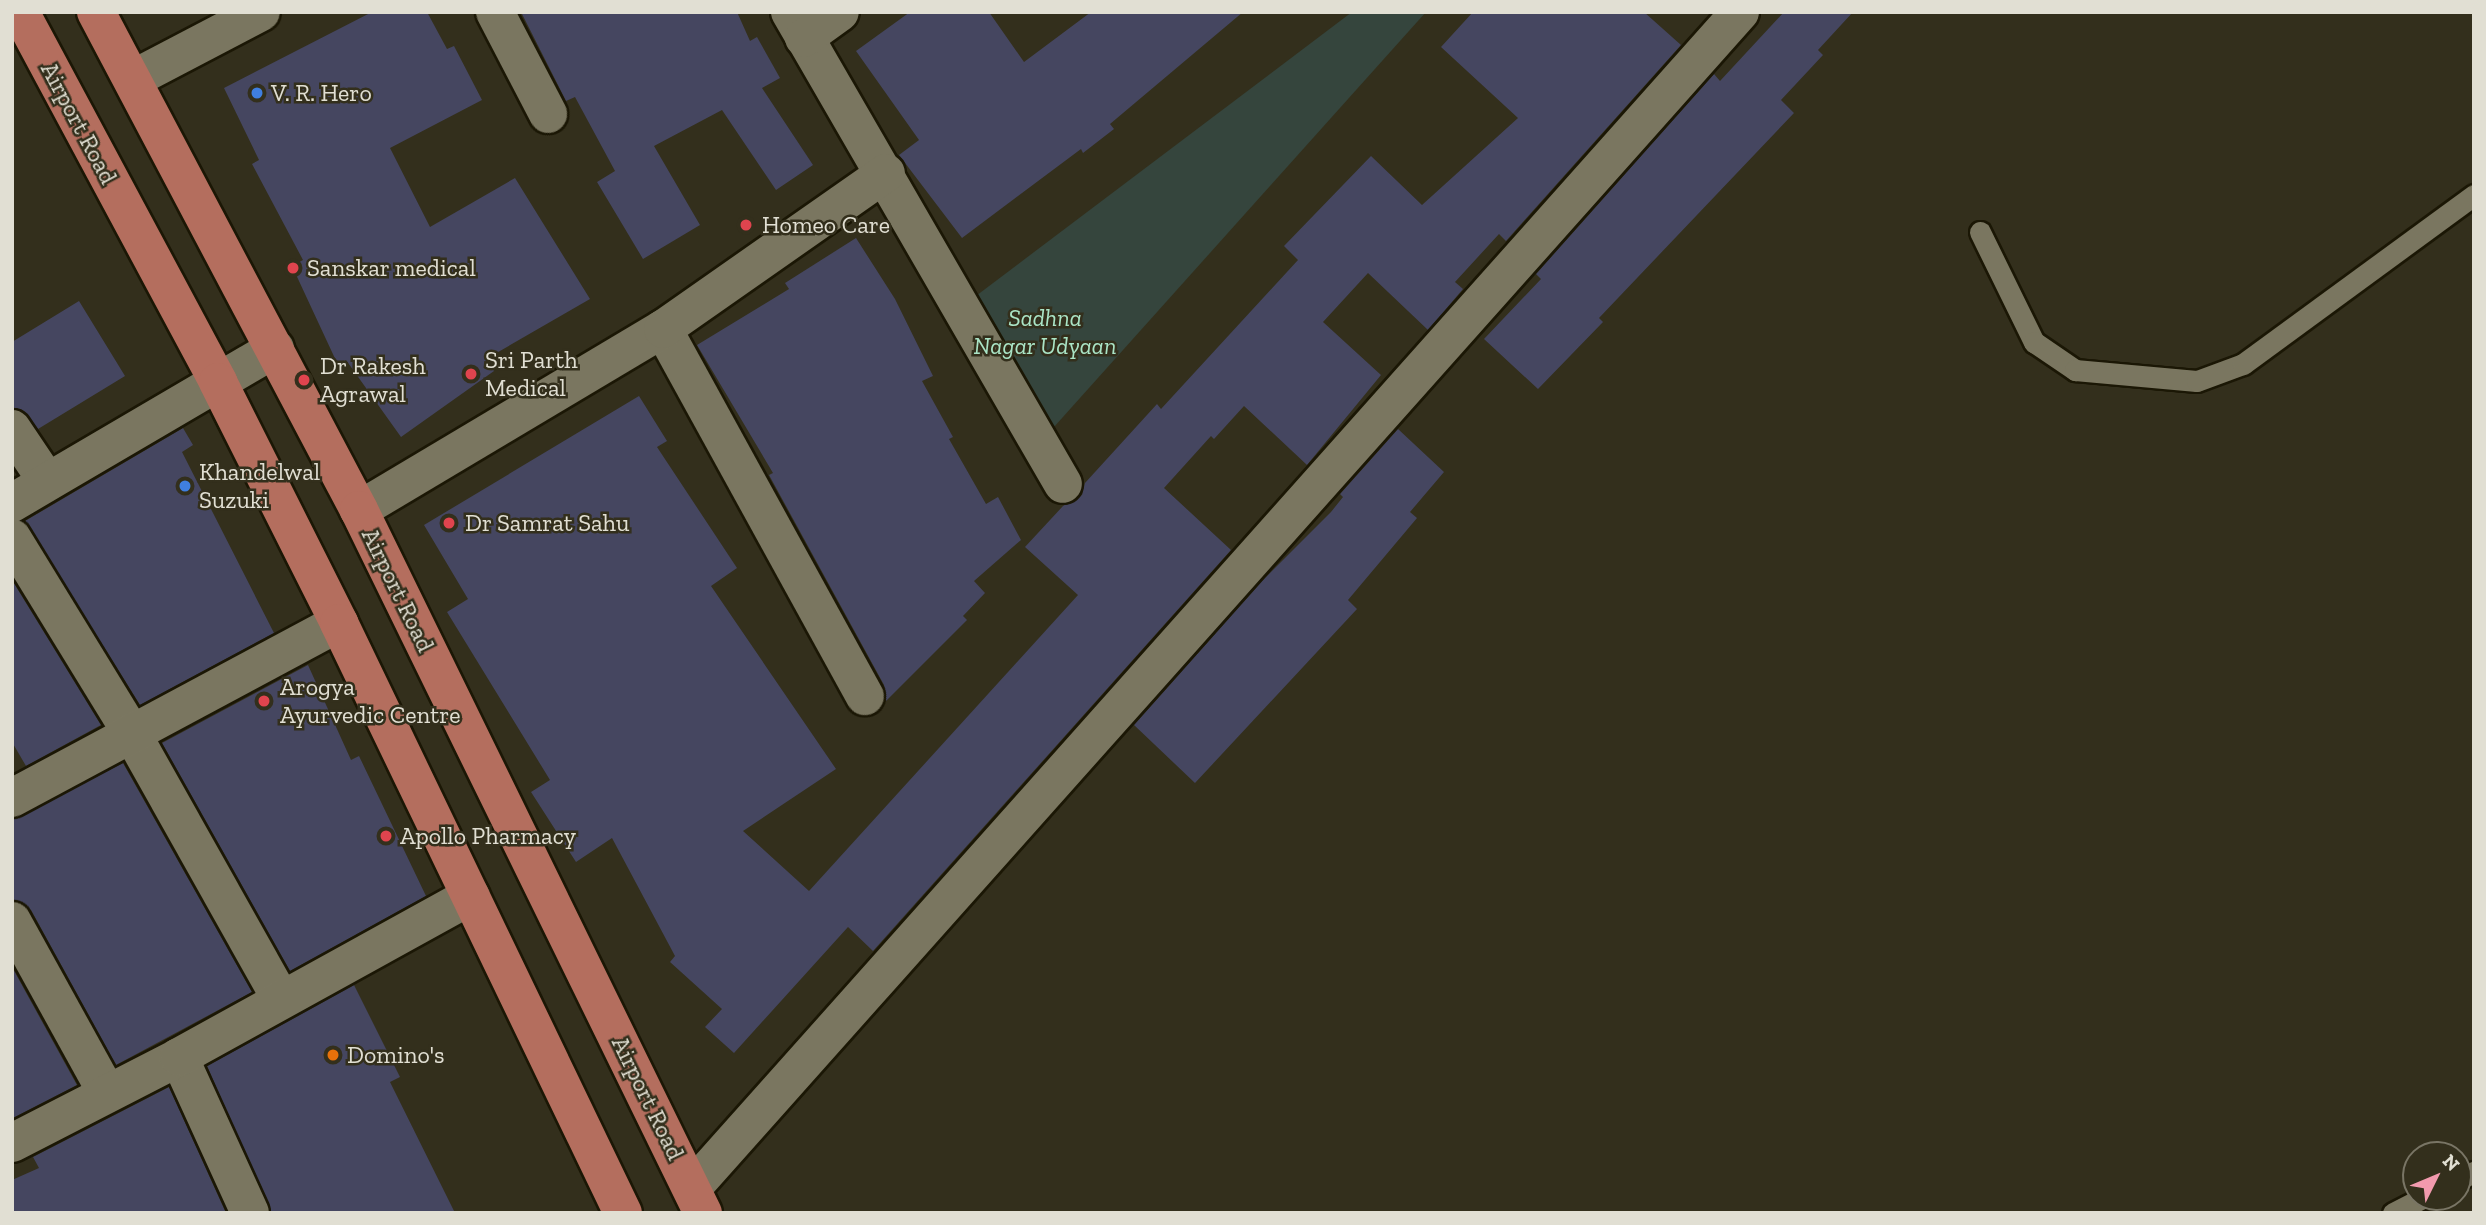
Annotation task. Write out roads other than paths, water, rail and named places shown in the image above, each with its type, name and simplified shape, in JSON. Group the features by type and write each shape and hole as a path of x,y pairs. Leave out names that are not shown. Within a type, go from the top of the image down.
{"main road":[{"name":"Airport Road","path":"20,12 218,382 338,623 623,1213"},
{"name":"Airport Road","path":"96,12 359,510 697,1200"}],"street":[{"path":"133,79 261,12"},
{"path":"495,12 548,114"},
{"path":"840,12 797,25 886,173 1063,484"},
{"path":"697,1200 1740,12"},
{"path":"359,510 663,330 886,173"},
{"path":"663,330 865,696"},
{"path":"12,503 275,348"},
{"path":"12,429 47,481"},
{"path":"12,538 131,732 281,999"},
{"path":"12,798 338,623"},
{"path":"12,1143 179,1057 471,896"},
{"path":"12,921 107,1093"},
{"path":"179,1057 250,1213"}],"lane":[{"path":"1980,232 2034,342 2075,370 2197,381 2243,364 2474,195"}],"place":[{"name":"V. R. Hero","path":"257,93"},
{"name":"Homeo Care","path":"746,225"},
{"name":"Sanskar medical","path":"293,268"},
{"name":"Sri Parth Medical","path":"471,374"},
{"name":"Dr Rakesh Agrawal","path":"304,380"},
{"name":"Khandelwal Suzuki","path":"185,486"},
{"name":"Dr Samrat Sahu","path":"449,523"},
{"name":"Arogya Ayurvedic Centre","path":"264,701"},
{"name":"Apollo Pharmacy","path":"386,836"},
{"name":"Domino's","path":"333,1055"}],"park label":[{"name":"Sadhna Nagar Udyaan","path":"1045,332"}]}
